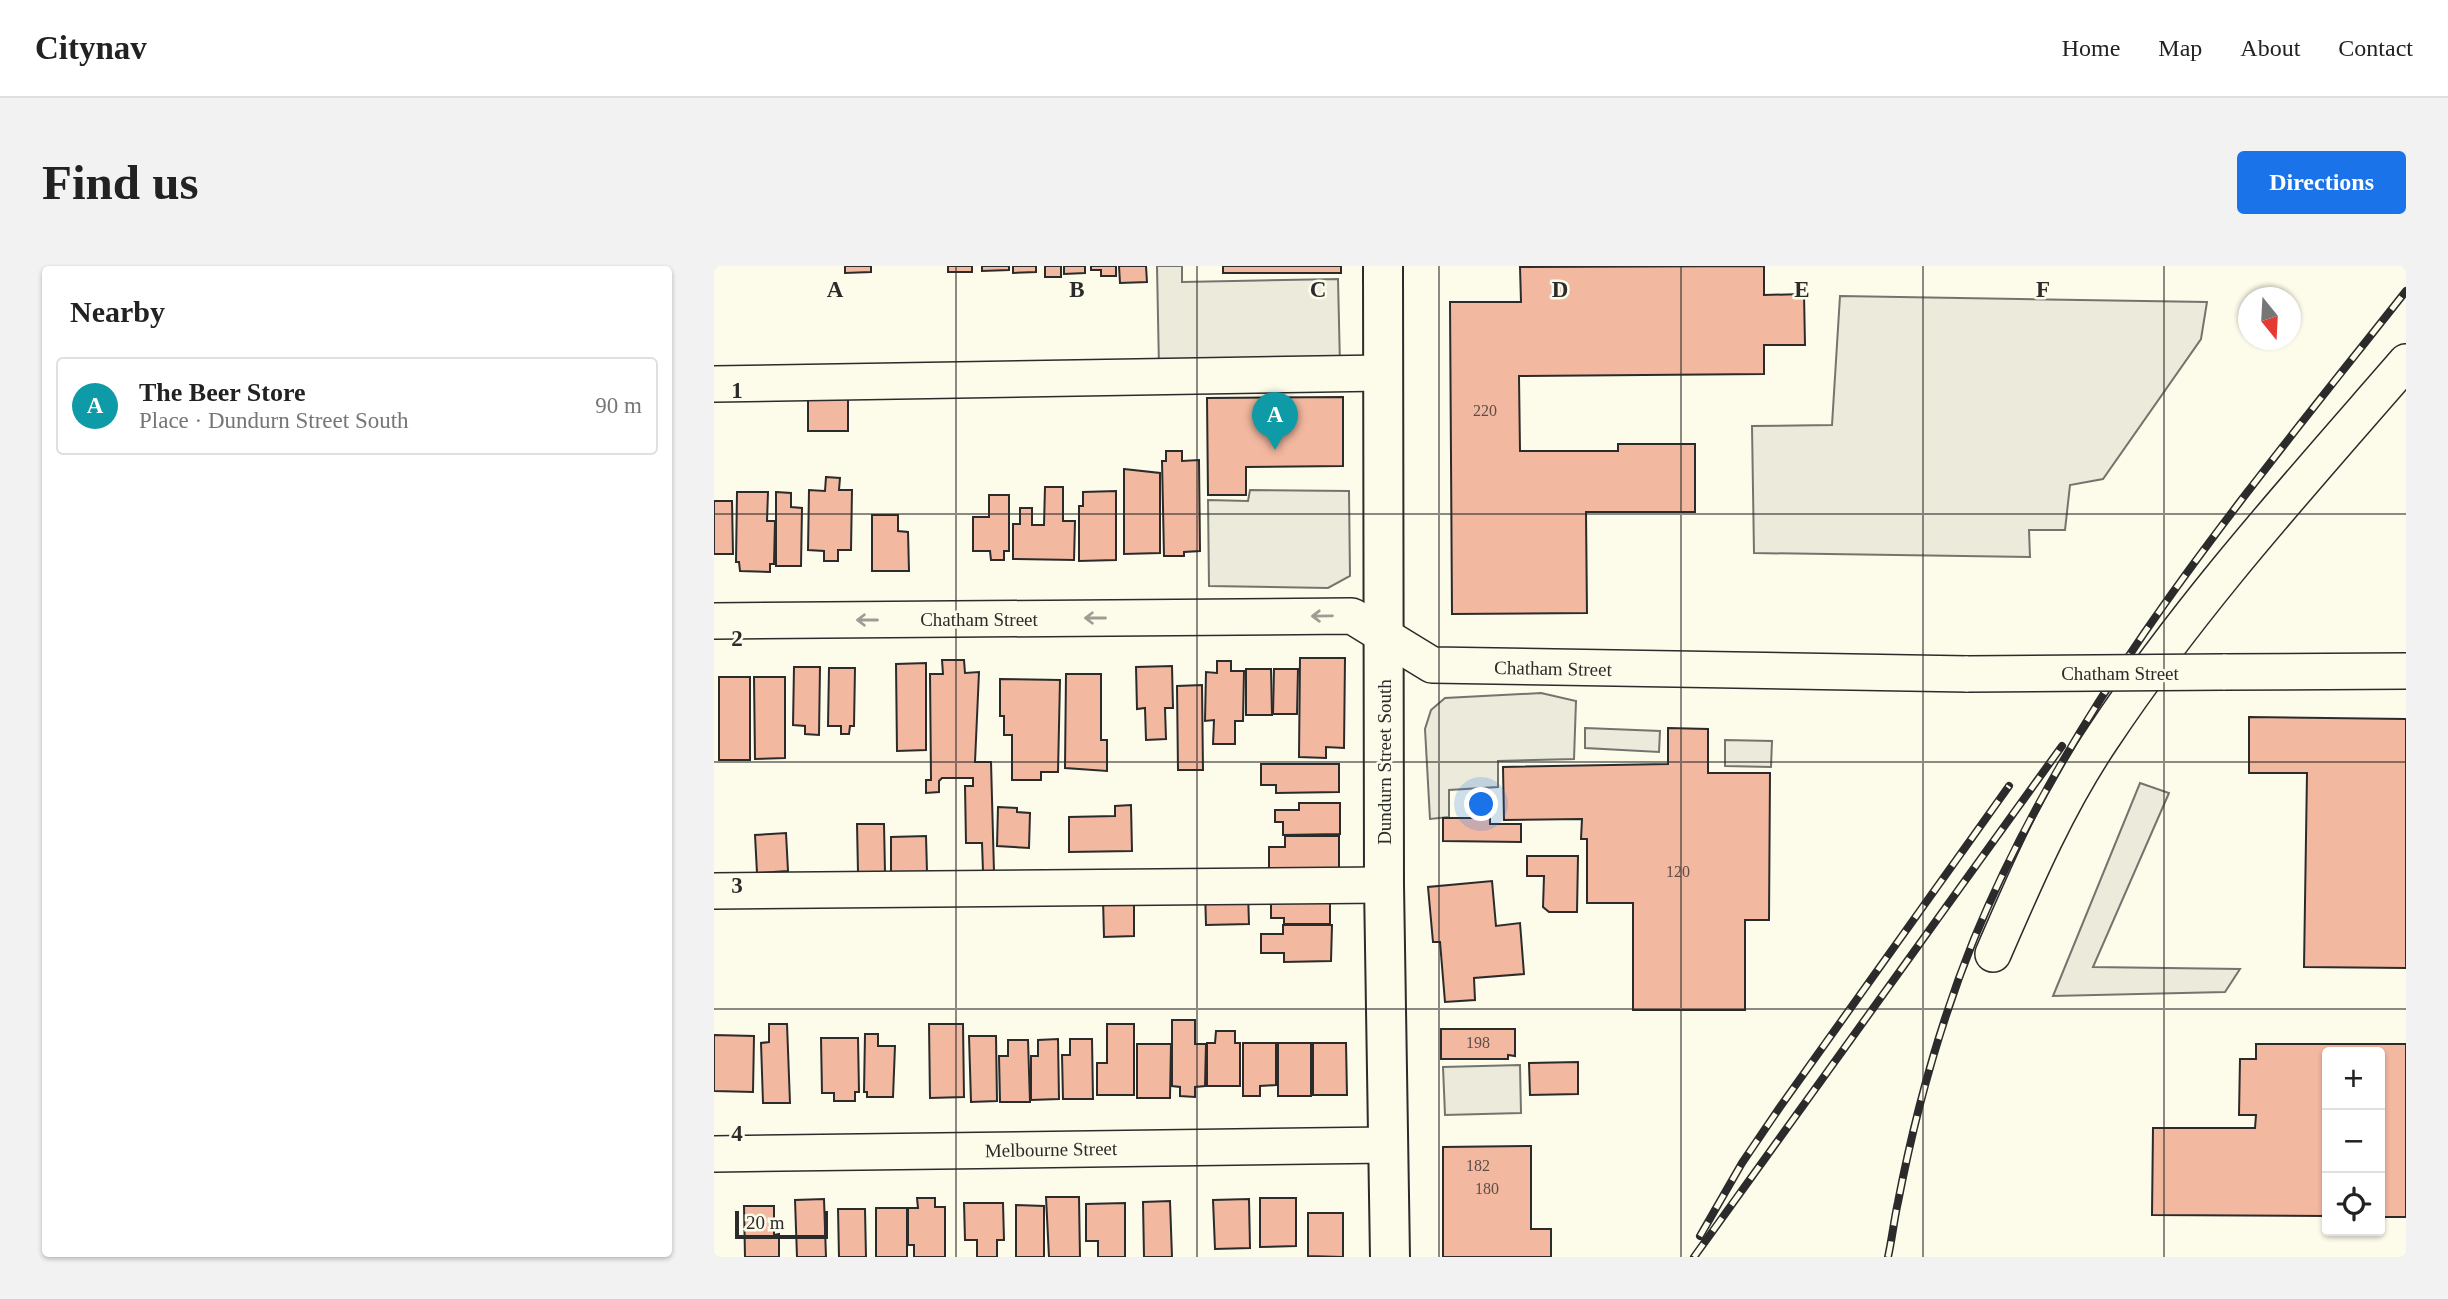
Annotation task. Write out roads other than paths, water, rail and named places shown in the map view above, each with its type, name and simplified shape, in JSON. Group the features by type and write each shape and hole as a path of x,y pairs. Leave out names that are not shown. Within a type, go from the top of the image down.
{"main road":[{"name":"Dundurn Street South","path":"1383,266 1384,885 1390,1257"}],"street":[{"path":"1993,954 2032,865 2102,738 2198,608 2406,362"},
{"path":"714,384 1383,373"},
{"name":"Chatham Street","path":"714,621 1352,616 1432,665 1968,674 2406,671"},
{"path":"714,891 1384,885"},
{"name":"Melbourne Street","path":"714,1154 1388,1145"}],"railway":[{"path":"1888,1257 1912,1136 1939,1036 1974,939 2015,850 2061,764 2112,681 2167,600 2285,444 2406,291"},
{"path":"1694,1257 2062,746"},
{"path":"1700,1236 1742,1163 1780,1107 2009,786"}],"place":[{"name":"The Beer Store","path":"1275,450"}]}
